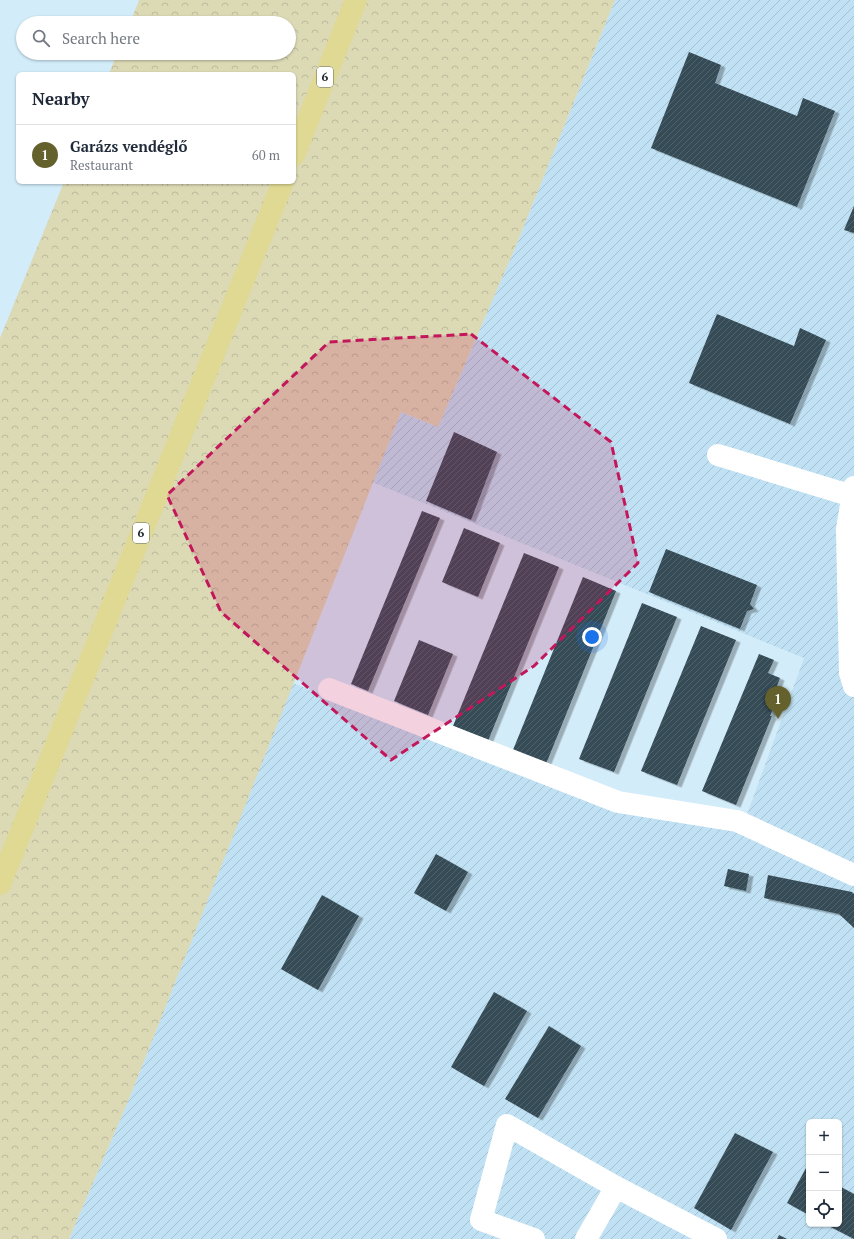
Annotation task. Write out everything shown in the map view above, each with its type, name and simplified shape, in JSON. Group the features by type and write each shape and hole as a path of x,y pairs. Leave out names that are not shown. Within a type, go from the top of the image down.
{"main road":[{"name":"6","path":"296,150 356,0"},
{"name":"6","path":"0,884 282,184"}],"street":[{"path":"718,455 853,492 847,529 850,673 854,686"},
{"path":"330,689 618,802 737,821 854,875"},
{"path":"534,1239 481,1220 507,1126 616,1187 716,1239"},
{"path":"586,1239 616,1187"}],"highlighted area":[{"path":"471,334 611,442 638,563 534,666 391,760 221,612 167,495 329,342"}],"shaded area":[{"path":"615,0 854,0 854,1239 69,1239 129,1099 293,683 606,807 741,831 804,658 372,482 401,412 438,427 515,248"}],"green space":[{"path":"139,0 615,0 515,248 438,427 401,412 129,1099 69,1239 0,1239 0,338 63,184 296,184 296,72 110,72 114,60 296,60 296,16 133,16"}],"building":[{"path":"689,52 721,65 715,83 797,116 803,98 835,111 797,207 651,148"},
{"path":"854,206 854,233 844,230"},
{"path":"717,314 794,346 800,328 826,340 790,424 689,383"},
{"path":"454,432 497,452 471,520 426,501"},
{"path":"422,511 440,518 368,691 351,684"},
{"path":"464,528 500,543 478,597 442,582"},
{"path":"666,549 757,585 750,604 754,609 747,611 740,629 649,592"},
{"path":"524,553 559,567 488,741 453,726"},
{"path":"583,577 616,591 546,764 513,750"},
{"path":"642,603 677,617 614,772 579,759"},
{"path":"701,626 736,640 677,785 641,771"},
{"path":"419,640 453,654 428,715 394,701"},
{"path":"759,654 774,660 768,673 780,678 777,686 782,687 770,716 772,716 736,805 702,791"},
{"path":"436,854 468,872 446,911 414,893"},
{"path":"728,869 749,874 746,891 724,886"},
{"path":"768,875 852,892 854,894 854,928 839,914 764,898"},
{"path":"322,895 359,916 318,990 281,969"},
{"path":"494,992 527,1011 484,1086 451,1067"},
{"path":"549,1026 581,1046 538,1118 505,1099"},
{"path":"735,1133 773,1152 731,1230 694,1208"},
{"path":"806,1168 806,1213 787,1203"},
{"path":"842,1188 854,1194 854,1239 831,1227 842,1227"},
{"path":"779,1235 787,1239 777,1239"}],"place":[{"name":"Garázs vendéglő","path":"778,719"}]}
